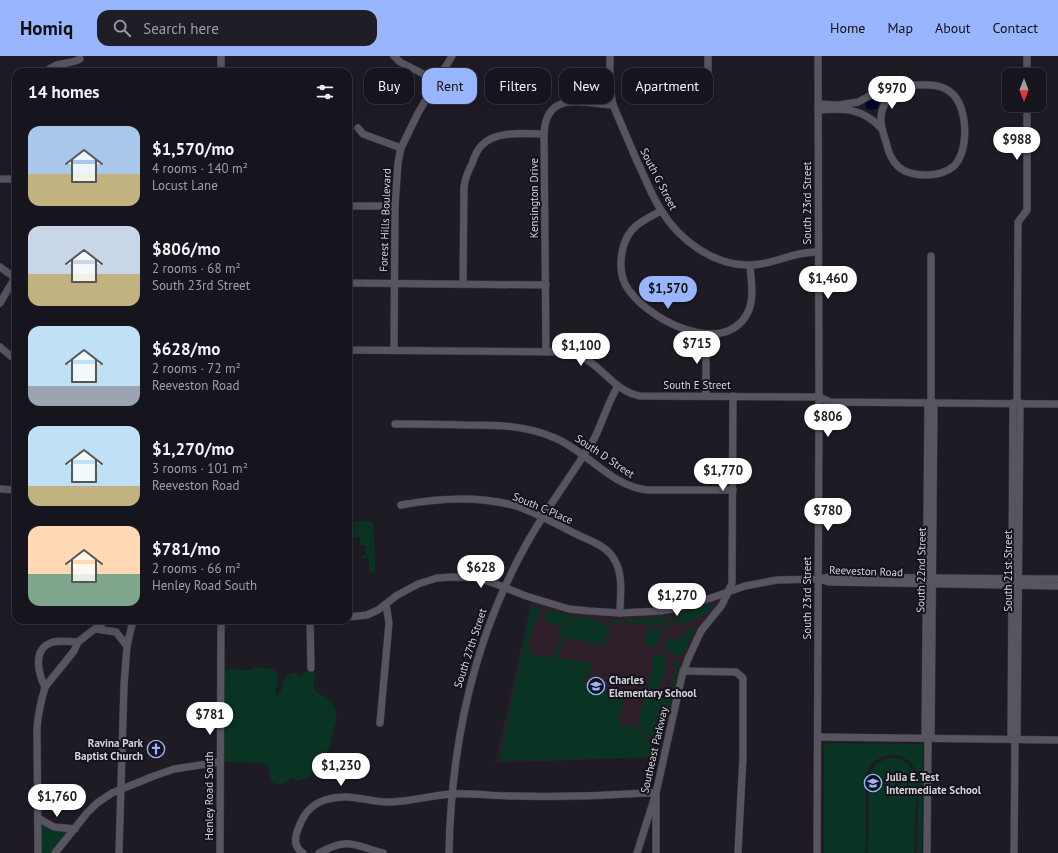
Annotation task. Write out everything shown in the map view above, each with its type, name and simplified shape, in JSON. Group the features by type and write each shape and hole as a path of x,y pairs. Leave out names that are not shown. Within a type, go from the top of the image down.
{"street":[{"path":"221,56 221,68"},
{"path":"394,56 400,62 422,73"},
{"name":"Forest Hills Boulevard","path":"445,68 452,56"},
{"name":"South G Street","path":"610,56 610,89 613,105 661,211 678,233 701,251 718,259 750,265 771,262 798,253 818,252"},
{"path":"708,56 708,68"},
{"name":"South 23rd Street","path":"817,853 819,397 818,56"},
{"path":"1027,56 1027,68"},
{"path":"51,68 56,64 75,62 80,59"},
{"path":"818,107 858,102 877,92 898,86 937,86 950,91 955,95 962,106 964,116 964,142 961,155 954,165 946,171 939,174 920,175 908,173 902,170 892,160 882,129 881,114 884,106 898,86"},
{"name":"Kensington Drive","path":"546,352 544,134 546,121 550,111 560,104 575,102 613,105"},
{"name":"Forest Hills Boulevard","path":"394,350 396,173 401,148 423,104"},
{"path":"818,107 861,112 875,121 882,129"},
{"name":"South 21st Street","path":"1014,853 1018,222 1027,210 1027,112"},
{"path":"358,128 363,134 401,148"},
{"path":"463,284 464,187 466,176 477,152 485,142 499,135 544,134"},
{"path":"0,179 12,179"},
{"path":"352,206 395,206"},
{"path":"661,211 637,225 626,240 621,255 620,264 625,282 635,297 656,314 685,329 706,334 722,333 732,330 739,325 747,314 751,300 750,265"},
{"name":"South 22nd Street","path":"927,853 931,256"},
{"path":"0,267 12,274"},
{"path":"0,303 12,281"},
{"path":"352,283 546,285"},
{"path":"706,334 706,396"},
{"path":"0,347 12,357"},
{"name":"South E Street","path":"352,350 569,352 584,358 600,369 618,386 628,392 640,396 819,397 830,402 1058,404"},
{"name":"South 27th Street","path":"449,853 456,750 468,690 494,608 542,518 585,455 618,386"},
{"path":"729,591 732,583 733,396"},
{"name":"South D Street","path":"395,424 516,427 540,432 556,438 578,450 623,484 638,489 733,490"},
{"path":"0,489 12,490"},
{"name":"South C Place","path":"401,505 436,500 458,499 478,500 519,507 604,547 614,558 620,575 620,613"},
{"name":"Reeveston Road","path":"352,617 367,615 378,610 396,596 418,584 438,578 454,577 478,578 526,596 570,609 589,612 620,613 661,611 677,608 745,586 777,580 818,579 829,577 929,581 1015,582 1058,586"},
{"name":"Reeveston Road","path":"1015,582 1058,579"},
{"name":"Southeast Parkway","path":"637,853 656,793 683,671 701,631 722,605 729,591"},
{"path":"380,722 389,623 386,604"},
{"path":"38,853 37,728 38,715 45,687 74,651 78,642 102,624"},
{"path":"119,853 122,708 127,646 132,624"},
{"name":"Henley Road South","path":"220,853 221,624"},
{"path":"310,624 311,668"},
{"path":"96,629 116,632 127,646"},
{"path":"45,687 41,678 38,664 39,656 43,648 54,642 78,642"},
{"path":"683,671 736,672 741,674 743,678 743,759 738,853"},
{"path":"818,737 1058,740"},
{"path":"56,853 87,813 97,803 112,793 174,769 220,762"},
{"path":"303,853 295,844 295,836 299,824 308,810 323,800 345,796 389,802 452,794 555,797 656,793 656,853"},
{"path":"38,818 54,828 75,828"},
{"path":"319,853 339,844 348,843 354,843 383,853"}],"shaded area":[{"name":"Charles Elementary School","path":"729,591 701,631 677,696 659,757 495,763 532,598 569,609 661,611"}],"green space":[{"path":"352,521 368,521 373,523 374,572 369,572 369,558 362,558 362,555 366,555 365,546 368,546 360,545 360,537 353,538"},
{"path":"713,604 713,607 704,616 684,624 681,621 661,629 663,632 660,633 657,641 658,648 655,649 654,647 644,645 646,631 659,629 683,613"},
{"path":"531,605 540,608 541,610 539,619 535,618 528,649 532,650 531,655 550,658 551,654 555,655 557,647 560,648 559,658 591,663 589,676 585,676 583,683 587,684 588,682 599,685 599,690 608,692 610,700 616,702 615,711 617,702 611,700 609,693 625,696 620,714 616,713 620,715 620,724 623,724 621,730 623,725 635,727 659,753 659,757 499,761"},
{"path":"548,610 568,614 561,646 557,645 561,625 546,622 545,619"},
{"path":"569,615 596,620 610,628 608,637 604,637 607,646 564,637"},
{"path":"672,616 663,623 650,628 648,624 622,621 619,624 610,622 609,620 640,619"},
{"path":"697,626 682,655 672,654 664,648 669,645 668,643 664,645 665,638 668,637 669,641 686,635 686,630"},
{"path":"660,653 666,659 660,688 661,691 646,697 653,663 651,659"},
{"path":"673,660 679,663 679,665 672,693 668,692 669,687 671,687 676,666 672,662"},
{"path":"257,667 272,669 277,672 278,677 275,693 278,696 282,688 283,681 291,673 296,673 299,676 303,676 304,672 307,671 315,672 315,690 328,698 334,705 337,714 326,758 319,770 300,781 290,778 283,784 276,784 271,781 268,766 263,763 223,762 224,671 231,669 248,670"},
{"path":"661,693 672,697 660,749 637,727 644,699"},
{"path":"824,743 923,744 922,853 917,853 918,775 913,766 907,760 901,756 893,755 878,759 866,773 865,853 824,853"},
{"path":"888,758 895,758 905,762 912,770 914,776 916,810 914,853 868,853 869,774 876,764"},
{"path":"43,825 53,830 69,832 52,853 41,853 40,827"}],"water":[{"path":"870,98 881,98 877,109 870,110 866,108 865,102"}],"place":[{"name":"Charles Elementary School","path":"596,686"},
{"name":"Ravina Park Baptist Church","path":"156,749"},
{"name":"Julia E. Test Intermediate School","path":"873,783"}]}
